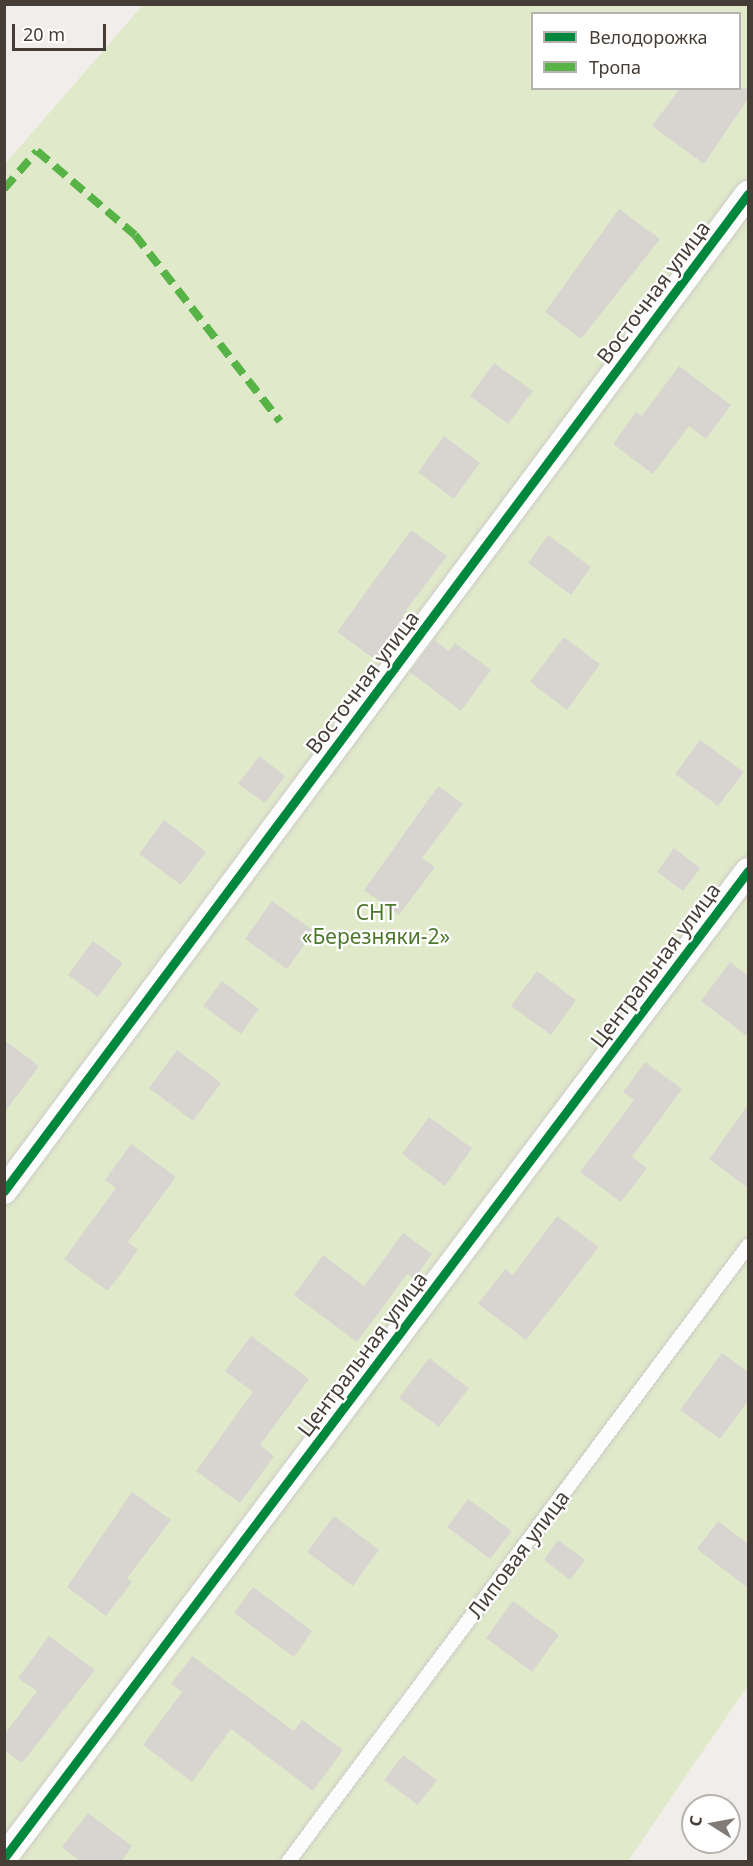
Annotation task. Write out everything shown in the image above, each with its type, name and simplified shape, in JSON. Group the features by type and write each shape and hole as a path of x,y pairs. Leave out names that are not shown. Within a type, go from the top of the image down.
{"street":[{"name":"Восточная улица","path":"4,1191 748,194"},
{"name":"Центральная улица","path":"4,1858 748,871"}],"lane":[{"name":"Липовая улица","path":"288,1862 748,1246"}],"green space":[{"name":"СНТ «Березняки-2»","path":"143,5 748,5 748,1685 628,1861 5,1862 5,164"}],"building":[{"path":"748,88 748,99 704,164 652,126 679,90"},
{"path":"619,209 660,239 581,339 545,312"},
{"path":"494,363 533,391 508,424 470,396"},
{"path":"679,366 731,405 706,439 689,426 653,474 613,444 636,412 642,416"},
{"path":"444,436 480,463 454,499 418,472"},
{"path":"411,530 447,556 402,616 410,622 380,663 337,632"},
{"path":"548,535 591,567 571,595 528,563"},
{"path":"564,637 600,664 567,710 530,682"},
{"path":"434,640 449,651 455,643 491,670 461,711 410,672"},
{"path":"700,740 744,772 718,806 675,774"},
{"path":"259,756 285,776 265,803 238,784"},
{"path":"438,786 463,804 422,858 435,867 399,915 364,890"},
{"path":"164,820 206,852 181,885 139,854"},
{"path":"674,848 700,868 683,891 657,872"},
{"path":"272,901 314,931 287,969 245,939"},
{"path":"93,941 123,963 98,997 68,975"},
{"path":"730,962 748,976 748,1037 701,1001"},
{"path":"537,971 576,1000 551,1035 511,1006"},
{"path":"222,981 259,1009 241,1034 203,1006"},
{"path":"4,1040 39,1066 4,1113"},
{"path":"177,1050 221,1083 193,1121 149,1088"},
{"path":"645,1062 682,1089 632,1157 647,1168 621,1202 580,1172 634,1100 623,1092"},
{"path":"748,1105 748,1188 709,1159"},
{"path":"429,1117 472,1148 445,1186 402,1154"},
{"path":"131,1144 176,1177 128,1242 138,1250 108,1291 64,1259 116,1188 105,1180"},
{"path":"557,1216 599,1247 526,1340 478,1304 505,1269 513,1275"},
{"path":"403,1233 432,1254 414,1279 407,1274 357,1342 294,1295 323,1255 364,1286"},
{"path":"251,1336 309,1379 260,1445 274,1456 240,1503 196,1471 253,1392 225,1371"},
{"path":"722,1353 748,1372 748,1401 720,1439 680,1410"},
{"path":"429,1358 469,1388 439,1427 399,1398"},
{"path":"132,1492 171,1520 127,1578 132,1582 106,1616 67,1587"},
{"path":"468,1499 512,1531 490,1559 447,1527"},
{"path":"334,1516 379,1550 353,1586 307,1552"},
{"path":"718,1521 748,1544 748,1588 697,1549"},
{"path":"558,1540 585,1560 570,1580 544,1560"},
{"path":"253,1587 312,1631 294,1657 234,1613"},
{"path":"513,1601 559,1635 532,1672 486,1638"},
{"path":"49,1636 95,1670 22,1763 4,1750 4,1735 37,1691 18,1678"},
{"path":"192,1656 294,1731 302,1720 343,1750 313,1791 231,1729 192,1782 143,1745 182,1692 171,1684"},
{"path":"403,1755 437,1780 418,1805 384,1780"},
{"path":"88,1813 132,1846 121,1862 81,1862 62,1847"}],"marked path":[{"path":"4,189 37,151 135,235 280,421"}],"cycle path":[{"path":"4,1191 748,194"},
{"path":"4,1858 748,871"}]}
